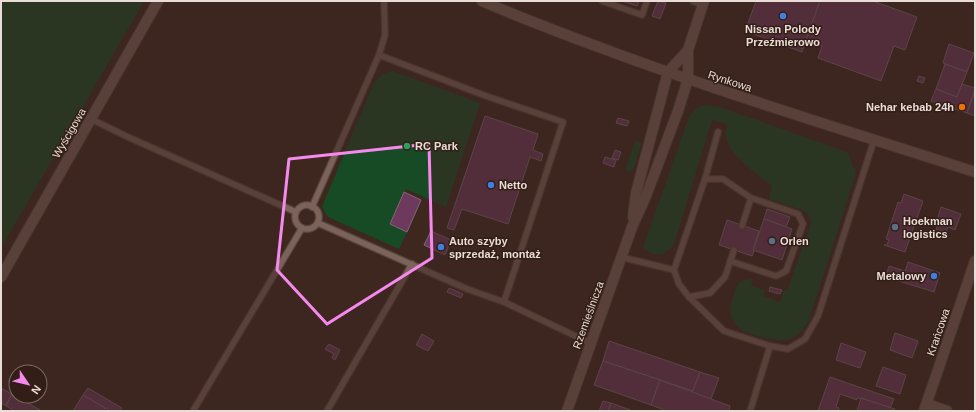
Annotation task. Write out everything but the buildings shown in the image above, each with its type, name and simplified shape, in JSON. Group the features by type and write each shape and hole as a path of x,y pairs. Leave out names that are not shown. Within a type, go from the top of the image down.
{"street":[{"name":"Wyścigowa","path":"1,277 158,1"},
{"name":"Rynkowa","path":"482,1 513,15 688,79 975,172"},
{"path":"668,72 688,50 700,2"},
{"name":"Rzemieślnicza","path":"567,411 621,257 646,196 688,79 688,50"},
{"name":"Rzemieślnicza","path":"632,227 636,193 668,72"},
{"name":"Krańcowa","path":"925,407 975,261"},
{"path":"925,407 947,411"}],"lane":[{"path":"312,207 379,55 385,35 384,1"},
{"path":"602,1 642,15 647,1"},
{"path":"379,55 486,96 563,122 504,302"},
{"path":"92,119 128,137 296,212"},
{"path":"718,132 705,178 674,270 679,284 689,297 724,331 770,346 788,349 805,339 818,316 874,140"},
{"path":"705,178 723,179 751,198 798,214 803,224 786,271 776,276 730,261"},
{"path":"742,226 751,198"},
{"path":"305,206 312,207 318,212 318,223 313,228 302,228 296,223 296,212 298,209 305,206"},
{"path":"318,223 467,289 504,302 590,343"},
{"path":"193,411 302,228"},
{"path":"689,297 710,293 725,277 734,250"},
{"path":"621,257 674,270"},
{"path":"327,411 412,264"},
{"path":"750,411 770,346"}],"highlighted area":[{"path":"429,144 432,258 327,324 277,270 289,159"}],"green space":[{"path":"1,1 144,1 1,248"},
{"name":"RC Park","path":"392,71 480,103 446,207 406,189 390,224 407,232 399,249 328,217 322,207 373,85 381,76"},
{"path":"705,105 720,107 844,151 849,154 853,168 856,168 855,176 808,323 799,334 787,340 774,340 753,335 741,329 732,319 730,312 731,305 739,283 752,279 751,285 765,290 763,296 780,302 784,290 787,291 811,224 809,216 805,211 769,199 772,186 744,164 732,150 726,136 727,124 712,120 674,244 667,251 660,254 652,253 643,248 689,117 695,109"},
{"path":"635,142 641,142 641,145 633,170 629,172 627,171 626,167"}],"place":[{"name":"Nissan Polody Przeźmierowo","path":"783,16"},
{"name":"Nehar kebab 24h","path":"962,107"},
{"name":"RC Park","path":"407,146"},
{"name":"Netto","path":"491,185"},
{"name":"Hoekman logistics","path":"895,227"},
{"name":"Orlen","path":"772,241"},
{"name":"Auto szyby sprzedaż, montaż","path":"441,247"},
{"name":"Metalowy","path":"934,276"}]}
